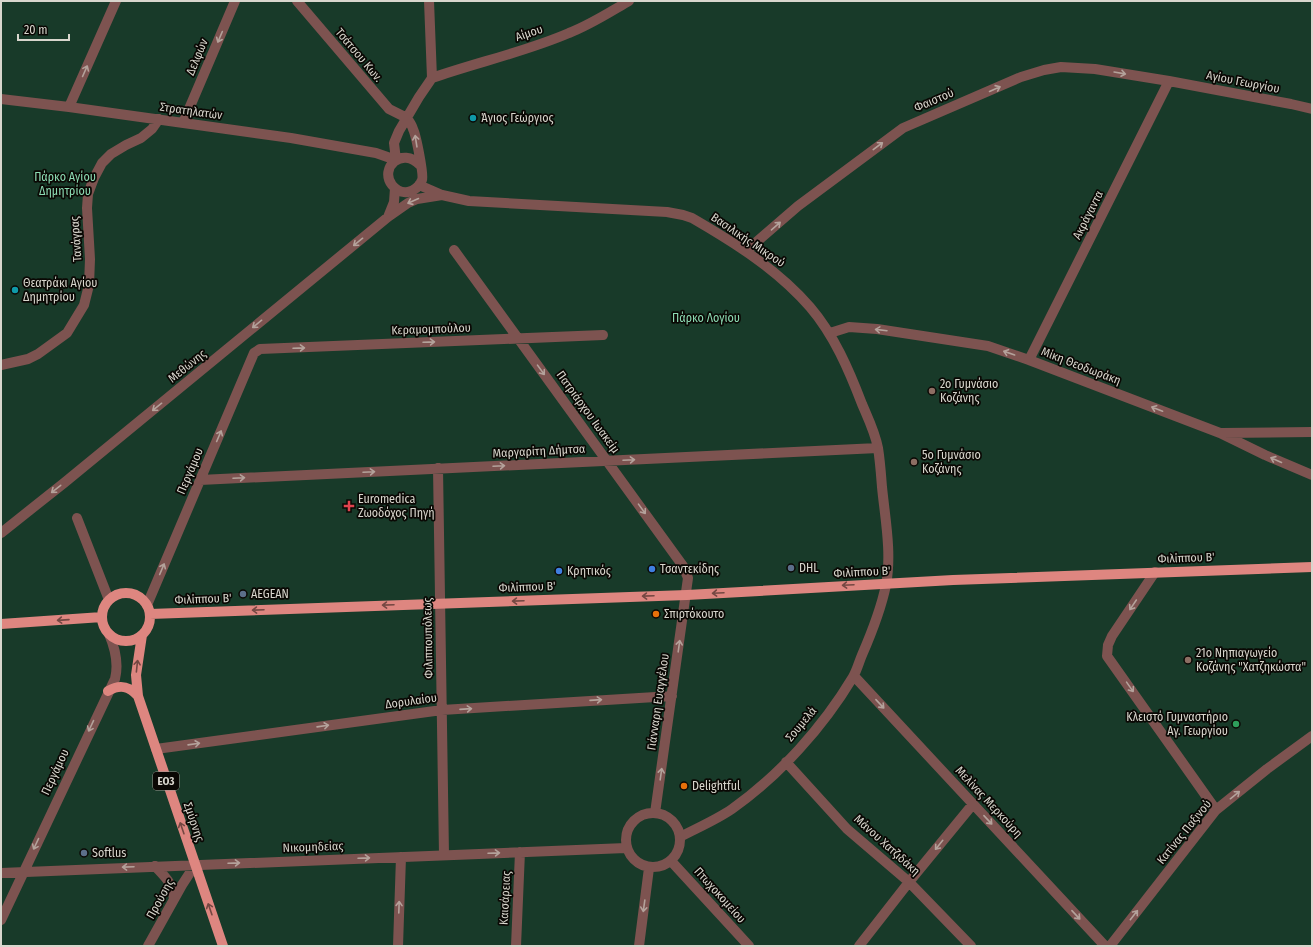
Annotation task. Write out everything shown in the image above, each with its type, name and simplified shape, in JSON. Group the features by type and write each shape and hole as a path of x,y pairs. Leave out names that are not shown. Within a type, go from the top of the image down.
{"main road":[{"name":"Φιλίππου Β'","path":"148,609 440,604 687,595 886,583 1312,567"},
{"path":"142,635 135,639 122,640 109,634 105,629 102,617 103,611 109,600 120,594 132,594 143,600 148,609"},
{"name":"ΕΟ3","path":"142,635 148,626 148,609"},
{"path":"1,624 102,617"},
{"name":"Σμύρνης","path":"142,635 136,675 138,696 223,946"},
{"path":"108,691 113,688 124,686 129,688 138,696"}],"street":[{"path":"69,107 116,1"},
{"name":"Δελφών","path":"183,123 235,1"},
{"name":"Τσάτσου Κων.","path":"297,1 389,108 407,118"},
{"path":"407,118 413,128 423,176 419,186 408,192 400,191 391,184 388,174 376,153 384,151 394,143 407,118 432,78 429,1"},
{"name":"Αίμου","path":"432,78 523,50 570,33 629,1"},
{"name":"Φαιστού","path":"746,251 798,206 902,128 1021,77 1044,70 1061,67 1080,67 1169,81"},
{"name":"Αγίου Γεωργίου","path":"1169,81 1291,104 1312,110"},
{"name":"Ακράγαντα","path":"1029,360 1169,81"},
{"name":"Στρατηλατών","path":"1,99 291,138 376,153 396,160"},
{"name":"Τανάγρας","path":"1,365 28,359 38,354 67,332 84,305 89,285 90,259 87,208 88,194 94,178 102,163 111,154 141,138 152,129 159,120"},
{"path":"394,143 396,160"},
{"path":"388,174 389,168 396,160 407,157 412,158 420,165"},
{"name":"Βασιλικής Μικρού","path":"419,186 457,199 480,202 667,212 683,215 692,218 746,251 786,281 811,308 830,333 874,431 878,448 888,553 886,583"},
{"path":"388,217 394,202 395,188"},
{"name":"Μεθώνης","path":"1,533 388,217 408,203 417,199 442,195"},
{"name":"Πατριάρχου Ιωακείμ","path":"454,250 683,566 688,578 687,595"},
{"name":"Μίκη Θεοδωράκη","path":"830,333 849,327 877,329 988,346 1029,360 1220,433 1312,475"},
{"name":"Κεραμομπούλου","path":"260,349 602,335"},
{"name":"Περγάμου","path":"148,609 200,480 254,353 260,349"},
{"path":"1220,433 1312,432"},
{"name":"Μαργαρίτη Δήμτσα","path":"200,480 878,448"},
{"name":"Φιλιππουπόλεως","path":"438,468 444,855"},
{"path":"77,518 109,600"},
{"path":"1155,572 1112,636 1108,645 1107,656 1216,810"},
{"name":"Σουμελά","path":"680,837 731,810 756,790 786,762 818,727 854,676 879,612 886,583"},
{"name":"Γιάνναρη Ευαγγέλου","path":"655,813 687,595"},
{"name":"Περγάμου","path":"1,920 115,678 117,671 114,645 109,634"},
{"name":"Μελίνας Μερκούρη","path":"854,676 1105,946"},
{"name":"Δορυλαίου","path":"156,749 442,710 672,696"},
{"name":"Κατίνας Παξινού","path":"1110,946 1216,810 1267,769 1312,736"},
{"name":"Μάνου Χατζιδάκη","path":"786,762 847,828 909,882 971,946"},
{"path":"859,946 973,804"},
{"path":"655,813 672,821 677,828 680,837 680,846 676,854 671,861 661,866 649,868 639,864 631,857 626,848 625,837 628,827 635,819 645,814 655,813"},
{"name":"Νικομηδείας","path":"1,873 626,848"},
{"name":"Καισάρειας","path":"516,946 520,852"},
{"path":"398,946 401,857"},
{"name":"Πτωχοκομείου","path":"671,861 749,946"},
{"name":"Προύσης","path":"148,946 195,865"},
{"path":"155,866 173,888 174,899"},
{"path":"639,946 649,868"}],"green space":[{"path":"1,1 1312,1 1312,946 1,946"}],"place":[{"name":"Άγιος Γεώργιος","path":"473,118"},
{"name":"Θεατράκι Αγίου Δημητρίου","path":"15,290"},
{"name":"2o Γυμνάσιο Κοζάνης","path":"932,391"},
{"name":"5o Γυμνάσιο Κοζάνης","path":"914,462"},
{"name":"Euromedica Ζωοδόχος Πηγή","path":"349,506"},
{"name":"DHL","path":"791,568"},
{"name":"Τσαντεκίδης","path":"652,569"},
{"name":"Κρητικός","path":"559,571"},
{"name":"AEGEAN","path":"243,594"},
{"name":"Σπιρτόκουτο","path":"656,614"},
{"name":"21ο Νηπιαγωγείο Κοζάνης \"Χατζηκώστα\"","path":"1188,660"},
{"name":"Κλειστό Γυμναστήριο Αγ. Γεωργίου","path":"1236,724"},
{"name":"Delightful","path":"684,786"},
{"name":"Softlus","path":"84,853"}],"park label":[{"name":"Πάρκο Αγίου Δημητρίου","path":"65,184"},
{"name":"Πάρκο Λογίου","path":"706,318"}]}
